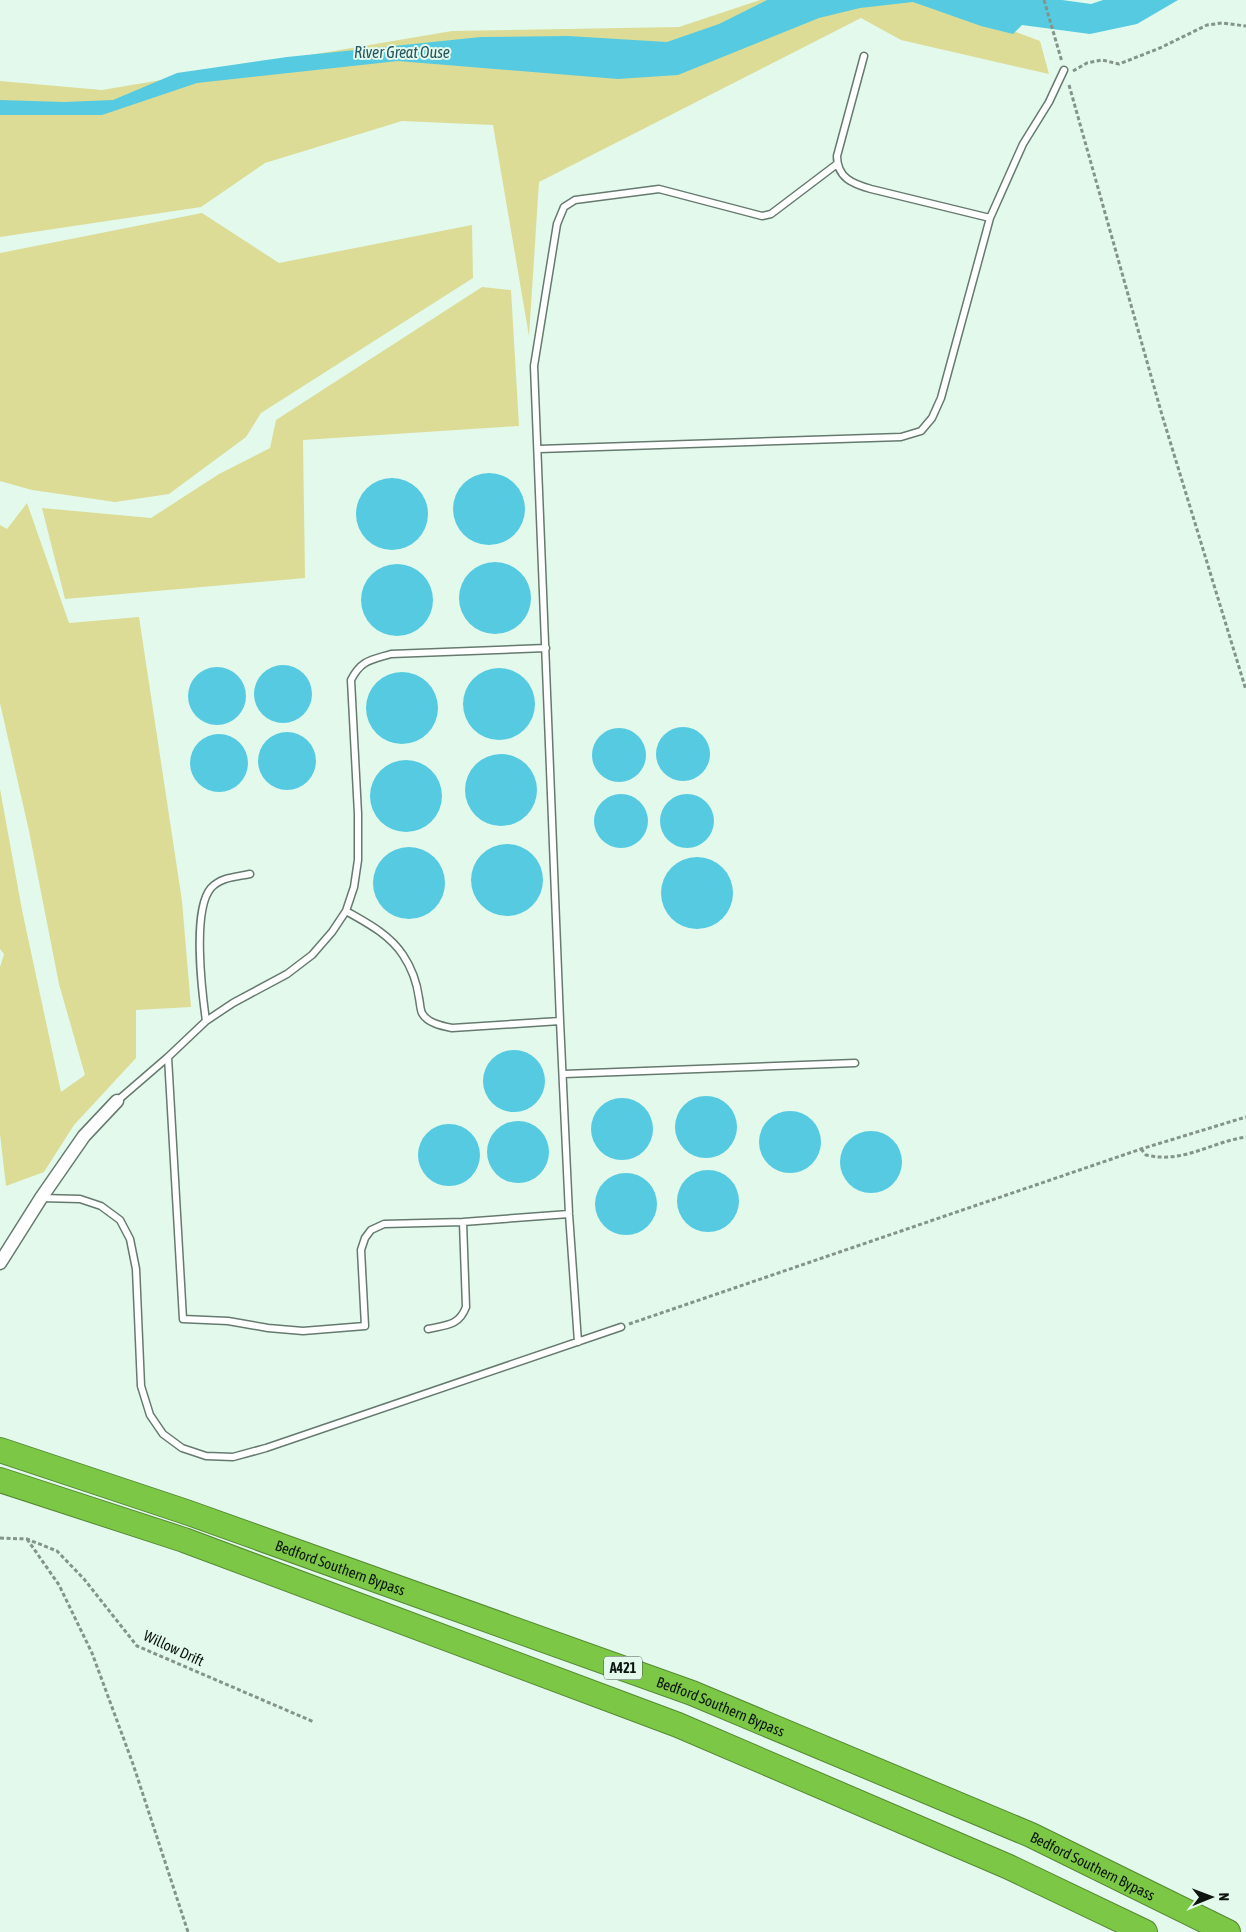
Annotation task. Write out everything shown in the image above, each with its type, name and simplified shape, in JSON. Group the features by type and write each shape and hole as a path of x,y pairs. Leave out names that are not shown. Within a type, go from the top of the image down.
{"highway":[{"name":"Bedford Southern Bypass","path":"0,1450 186,1512 692,1693 1030,1835 1228,1932"},
{"name":"Bedford Southern Bypass","path":"0,1480 184,1540 678,1725 1009,1866 1145,1932"}],"street":[{"path":"0,1264 84,1136 116,1102"}],"lane":[{"path":"864,56 837,156 837,164 842,175 853,184 990,218"},
{"path":"538,449 902,438 922,431 932,418 941,398 990,218 1023,144 1065,73"},
{"path":"578,1342 569,1214 564,1074 560,1022 534,366 557,224 564,206 575,200 659,189 762,216 771,214 837,164"},
{"path":"116,1102 206,1021 233,1003 287,974 312,955 332,932 346,911 354,886 358,860 358,814 352,680 357,669 370,660 391,654 546,648"},
{"path":"206,1021 201,950 203,905 206,894 218,882 250,874"},
{"path":"346,911 373,926 390,939 403,955 413,974 422,1013 428,1020 452,1028 560,1022"},
{"path":"168,1057 183,1320 228,1321 268,1328 302,1331 364,1326 361,1250 365,1238 372,1230 384,1224 463,1222 569,1214"},
{"path":"564,1074 855,1063"},
{"path":"42,1198 80,1200 101,1206 120,1220 130,1239 136,1269 141,1386 150,1415 163,1434 182,1448 206,1456 233,1457 266,1448 622,1327"},
{"path":"428,1330 453,1324 462,1316 466,1307 463,1222"}],"path":[{"path":"1044,0 1162,415 1246,690"},
{"path":"1065,73 1086,63 1102,60 1119,64 1160,48 1207,24 1222,23 1246,26"},
{"path":"622,1327 1141,1149 1246,1117"},
{"path":"1141,1149 1146,1156 1160,1159 1184,1155 1235,1138 1246,1137"},
{"name":"Willow Drift","path":"0,1538 27,1539 57,1551 84,1578 137,1646 314,1722"},
{"path":"27,1539 59,1585 92,1653 133,1764 188,1932"}],"green space":[{"path":"760,0 931,0 1040,41 1049,74 901,40 861,18 539,182 529,336 493,125 402,121 265,163 201,207 0,237 0,81 102,90 452,31 679,27"},
{"path":"202,213 279,263 472,225 473,278 261,413 246,437 169,494 115,502 32,490 0,481 0,253"},
{"path":"482,287 511,290 519,426 303,440 305,578 65,599 42,508 151,518 219,474 270,448 276,420"},
{"path":"27,503 69,623 139,617 182,901 191,1007 136,1010 136,1058 74,1125 44,1172 6,1186 0,1134 0,967 4,954 0,949 0,789 22,910 61,1092 85,1075 59,984 29,831 0,703 0,525 7,529"}],"water":[{"name":"River Great Ouse","path":"767,0 1062,0 1091,4 1103,0 1178,0 1137,24 1090,34 1022,25 1013,34 981,26 913,2 860,8 819,18 678,75 618,79 398,61 197,83 102,115 0,115 0,100 64,102 113,100 177,73 287,57 481,37 568,36 667,42 719,24"},
{"path":"496,473 515,483 523,495 525,509 523,523 515,535 503,543 482,545 463,535 455,523 453,502 463,483 475,475"},
{"path":"399,478 418,488 426,500 428,514 426,528 418,540 406,548 385,550 366,540 358,528 356,507 366,488 378,480"},
{"path":"502,562 521,572 529,584 531,598 529,612 521,624 509,632 488,634 469,624 461,612 459,591 469,572 481,564"},
{"path":"404,564 423,574 431,586 433,600 431,614 423,626 411,634 390,636 371,626 363,614 361,593 371,574 383,566"},
{"path":"283,665 294,667 304,673 310,683 312,694 310,705 304,715 294,721 283,723 272,721 262,715 256,705 254,694 256,683 262,673 272,667"},
{"path":"211,667 223,667 238,675 246,690 246,702 238,717 223,725 211,725 196,717 188,702 188,690 196,675"},
{"path":"506,668 525,678 533,690 535,704 533,718 525,730 513,738 492,740 473,730 465,718 463,697 473,678 485,670"},
{"path":"409,672 428,682 436,694 438,708 436,722 428,734 416,742 395,744 376,734 368,722 366,701 376,682 388,674"},
{"path":"683,727 693,729 702,735 708,744 710,754 708,764 702,773 693,779 683,781 673,779 664,773 658,764 656,754 658,744 664,735 673,729"},
{"path":"619,728 629,730 638,736 644,745 646,755 644,765 638,774 629,780 619,782 609,780 600,774 594,765 592,755 594,745 600,736 609,730"},
{"path":"287,732 298,734 308,740 314,750 316,761 314,772 308,782 298,788 287,790 276,788 266,782 260,772 258,761 260,750 266,740 276,734"},
{"path":"219,734 230,736 240,742 246,752 248,763 246,774 240,784 230,790 219,792 208,790 198,784 192,774 190,763 192,752 198,742 208,736"},
{"path":"508,754 527,764 535,776 537,790 535,804 527,816 515,824 494,826 475,816 467,804 465,783 475,764 487,756"},
{"path":"413,760 432,770 440,782 442,796 440,810 432,822 420,830 399,832 380,822 372,810 370,789 380,770 392,762"},
{"path":"621,794 631,796 640,802 646,811 648,821 646,831 640,840 631,846 621,848 611,846 602,840 596,831 594,821 596,811 602,802 611,796"},
{"path":"687,794 697,796 706,802 712,811 714,821 712,831 706,840 697,846 687,848 677,846 668,840 662,831 660,821 662,811 668,802 677,796"},
{"path":"514,844 533,854 541,866 543,880 541,894 533,906 521,914 500,916 481,906 473,894 471,873 481,854 493,846"},
{"path":"416,847 435,857 443,869 445,883 443,897 435,909 423,917 402,919 383,909 375,897 373,876 383,857 395,849"},
{"path":"697,857 717,863 727,873 733,893 727,913 717,923 697,929 677,923 667,913 661,893 667,873 677,863"},
{"path":"514,1050 531,1055 536,1059 540,1064 545,1081 540,1098 536,1103 531,1107 514,1112 497,1107 492,1103 488,1098 483,1081 488,1064 492,1059 497,1055"},
{"path":"706,1096 723,1101 728,1105 732,1110 737,1127 732,1144 728,1149 723,1153 706,1158 689,1153 684,1149 680,1144 675,1127 680,1110 684,1105 689,1101"},
{"path":"622,1098 639,1103 644,1107 648,1112 653,1129 648,1146 644,1151 639,1155 622,1160 605,1155 600,1151 596,1146 591,1129 596,1112 600,1107 605,1103"},
{"path":"790,1111 807,1116 812,1120 816,1125 821,1142 816,1159 812,1164 807,1168 790,1173 773,1168 768,1164 764,1159 759,1142 764,1125 768,1120 773,1116"},
{"path":"518,1121 535,1126 540,1130 544,1135 549,1152 544,1169 540,1174 535,1178 518,1183 501,1178 496,1174 492,1169 487,1152 492,1135 496,1130 501,1126"},
{"path":"449,1124 461,1126 471,1133 478,1143 480,1155 478,1167 471,1177 461,1184 449,1186 437,1184 427,1177 420,1167 418,1155 420,1143 427,1133 437,1126"},
{"path":"871,1131 883,1133 893,1140 900,1150 902,1162 900,1174 893,1184 883,1191 871,1193 859,1191 849,1184 842,1174 840,1162 842,1150 849,1140 859,1133"},
{"path":"708,1170 725,1175 730,1179 734,1184 739,1201 734,1218 730,1223 725,1227 708,1232 691,1227 686,1223 682,1218 677,1201 682,1184 686,1179 691,1175"},
{"path":"626,1173 643,1178 648,1182 652,1187 657,1204 652,1221 648,1226 643,1230 626,1235 609,1230 604,1226 600,1221 595,1204 600,1187 604,1182 609,1178"}]}
